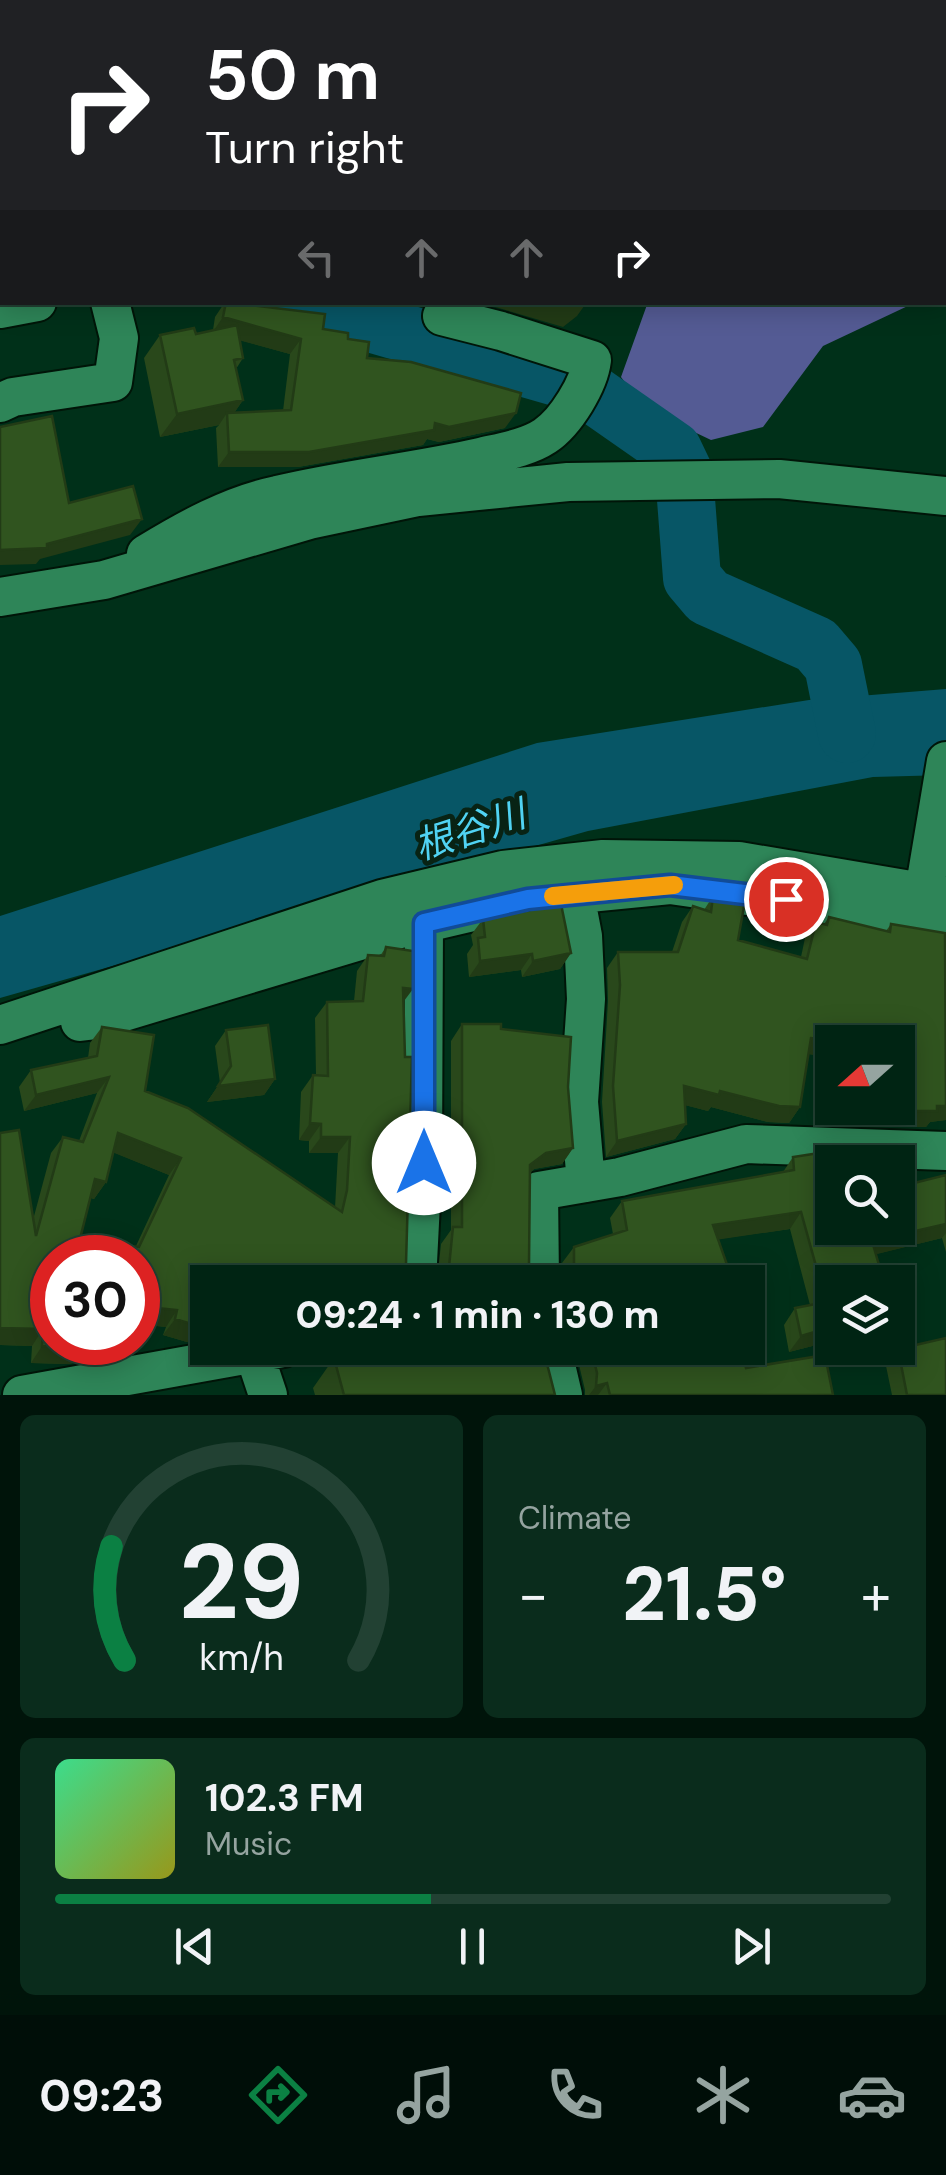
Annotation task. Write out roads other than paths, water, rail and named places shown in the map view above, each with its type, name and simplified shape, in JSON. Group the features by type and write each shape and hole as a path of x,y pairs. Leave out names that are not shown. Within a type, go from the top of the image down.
{"street":[{"path":"0,403 13,397 112,382 118,338 111,305"},
{"path":"104,580 194,525 274,495 512,449 546,435 583,388 592,360 442,316"},
{"path":"0,597 104,580 309,520 418,497 568,482 779,479 946,496"},
{"path":"0,1024 382,900 504,870 603,860 739,862 933,885 946,761"},
{"path":"0,1042 58,1024 97,1020 424,923 528,899 670,885 946,924"},
{"path":"575,894 583,936 586,999 580,1102 586,1183"},
{"path":"418,1265 424,1163 424,923"},
{"path":"540,1265 539,1191 620,1177 746,1144 946,1151"},
{"path":"22,1395 190,1364"},
{"path":"268,1365 268,1395"},
{"path":"556,1365 563,1395"}],"water":[{"name":"根谷川","path":"946,689 946,775 873,777 588,831 0,998 0,916 537,743 809,700"}],"waterway":[{"path":"307,305 577,383 673,450 684,473 692,578 708,597 816,645 833,665 847,734"}]}
